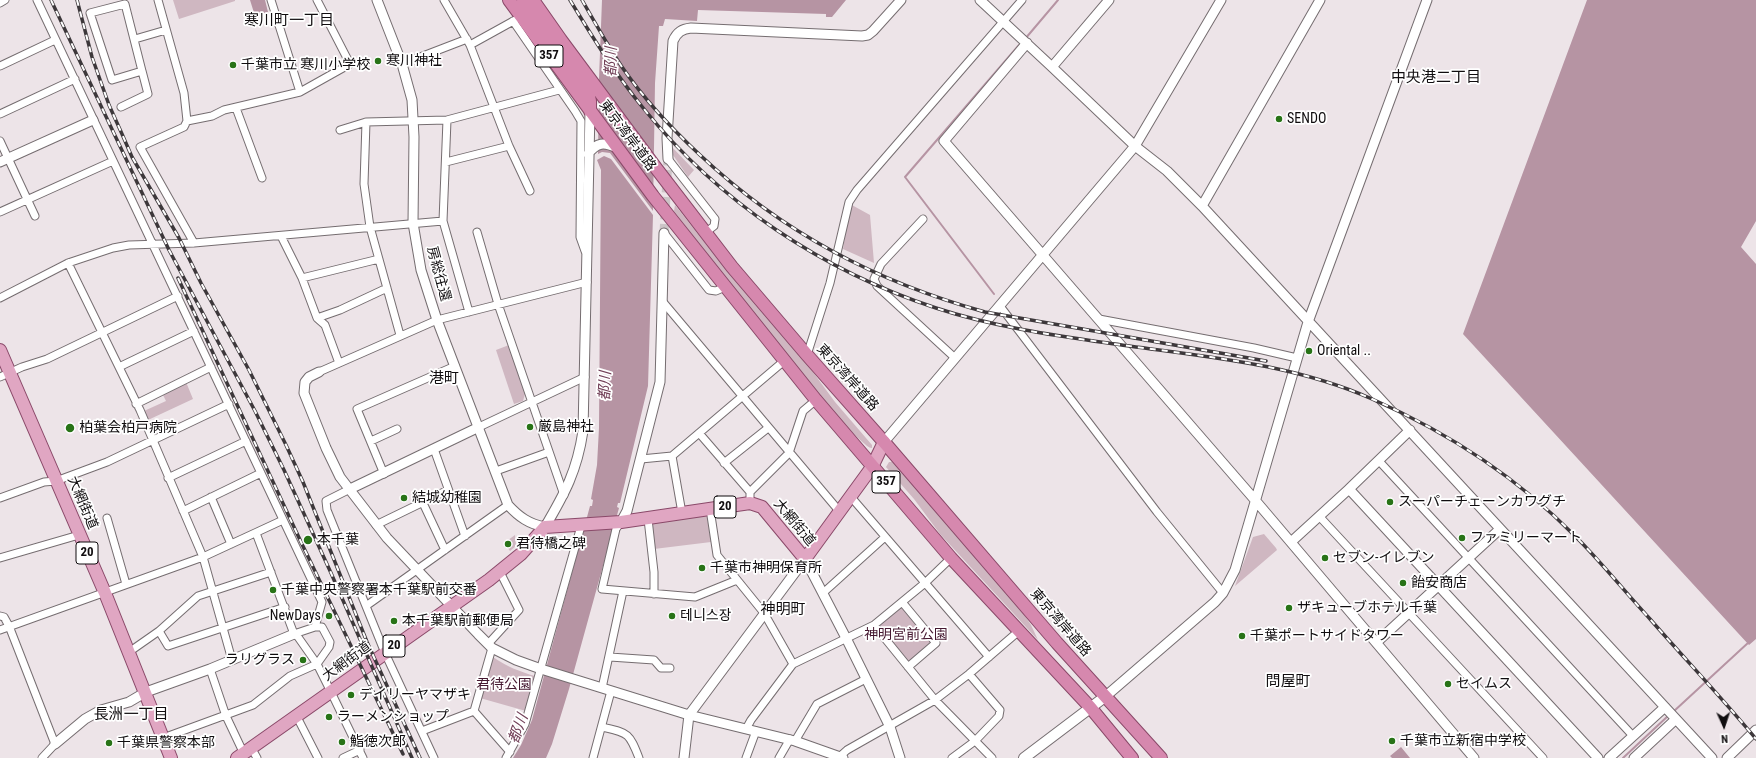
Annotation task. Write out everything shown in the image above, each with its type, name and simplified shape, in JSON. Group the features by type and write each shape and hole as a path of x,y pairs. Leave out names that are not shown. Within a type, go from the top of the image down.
{"highway":[{"name":"東京湾岸道路","path":"509,0 517,19 590,111 653,196 784,361 872,467 951,558 1020,630 1090,707 1128,756"},
{"path":"524,0 558,51 586,89 589,95 590,111"},
{"name":"東京湾岸道路","path":"533,0 656,168 705,232 807,355 1057,643 1161,758"}],"main road":[{"name":"大網街道","path":"0,350 5,375 56,482 105,593 146,692 171,758"},
{"name":"大網街道","path":"621,522 710,509 750,497 762,507 805,559 872,467 884,442"},
{"name":"20","path":"545,526 580,526 621,522"},
{"name":"大網街道","path":"248,755 385,652 500,572 521,554 545,526"},
{"path":"1024,758 1106,696"}],"street":[{"path":"0,3 5,0"},
{"path":"37,0 152,245 212,366 282,520 322,602 315,627"},
{"path":"158,0 184,93 187,122 184,127 140,147 194,243"},
{"path":"272,0 300,92"},
{"path":"187,122 300,92 350,64 317,0"},
{"name":"房総往還","path":"377,0 402,64 412,100 414,120 413,223 421,270 437,320 508,505 530,523 545,526"},
{"path":"444,0 468,42 509,146 530,191"},
{"path":"705,232 714,226 715,218 668,159 673,41 676,34 680,31 691,28 862,36 868,35 873,31 901,0"},
{"path":"980,0 1052,66 1135,146 1167,171 1202,206 1712,758"},
{"path":"807,355 830,283 849,202 857,190 1022,0"},
{"path":"1052,66 1109,0"},
{"path":"884,442 1135,146 1221,0"},
{"path":"1202,206 1320,0"},
{"path":"1106,696 1205,612 1223,593 1235,570 1308,322 1427,0"},
{"path":"121,107 148,94 125,4 90,13 112,80 142,71"},
{"path":"402,64 468,42 517,19 559,90 581,121 580,237 587,257"},
{"path":"135,39 166,30"},
{"path":"0,66 55,40"},
{"path":"1024,40 944,141 1377,642 1474,758"},
{"path":"0,114 75,79"},
{"path":"340,130 366,122 447,120 559,90"},
{"path":"236,108 262,178"},
{"path":"545,526 564,495 577,464 580,448 585,377 590,111"},
{"path":"4,160 93,120"},
{"path":"447,120 444,221 469,312"},
{"path":"366,122 364,184 370,227 400,335"},
{"path":"0,141 4,160 27,199 35,216"},
{"path":"588,154 592,148 601,143 617,148"},
{"path":"446,162 509,146"},
{"path":"0,212 113,161"},
{"path":"923,219 881,264 874,279 877,286 955,358"},
{"path":"0,298 68,263 113,248 129,245 194,243 444,221"},
{"path":"477,232 498,304 564,495"},
{"path":"664,233 709,290 716,291 725,287"},
{"path":"664,233 660,382 627,511 616,529 602,589 695,598 737,580"},
{"path":"282,236 302,278 317,318 325,325 339,363"},
{"path":"302,278 379,259"},
{"path":"68,263 119,367 153,441 203,558 232,660"},
{"path":"587,282 437,320 319,372 305,382 304,394 340,477 376,525 490,646 516,660 578,681 689,715 792,740 840,757 847,750 890,727 935,700 969,674 1020,630"},
{"path":"317,318 340,310 387,288"},
{"path":"5,375 22,367 47,359 178,296"},
{"path":"663,302 840,512"},
{"path":"1000,306 1157,512 1223,593"},
{"path":"1098,319 1254,348 1297,358"},
{"path":"119,367 194,331"},
{"path":"640,459 672,456 784,361"},
{"path":"136,404 212,366"},
{"path":"384,474 357,409 455,366"},
{"path":"434,758 385,652 326,505 326,501 585,377"},
{"path":"699,433 750,497 789,453 803,411 816,400"},
{"path":"0,498 44,482 56,482 107,462 229,404"},
{"path":"724,463 768,428"},
{"path":"371,441 397,429"},
{"path":"1291,542 1410,430"},
{"path":"168,478 246,441"},
{"path":"434,449 465,536"},
{"path":"496,471 549,452"},
{"path":"672,456 682,513"},
{"path":"1378,461 1633,736"},
{"path":"183,511 261,473"},
{"path":"1349,489 1598,758"},
{"path":"376,525 448,490"},
{"path":"211,497 231,544"},
{"path":"851,497 989,657"},
{"path":"423,503 445,550"},
{"path":"366,606 508,505"},
{"path":"710,509 717,555 764,613 793,664"},
{"path":"1319,516 1408,614 1543,758"},
{"path":"107,518 126,584"},
{"path":"648,518 654,572 654,594"},
{"path":"0,630 105,593 126,584 203,558 282,520"},
{"path":"474,711 508,755 525,724 580,526"},
{"path":"1377,642 1500,529"},
{"path":"256,533 294,634 298,637 316,664 363,758"},
{"path":"0,558 79,535"},
{"path":"823,593 885,537"},
{"path":"746,729 751,720 793,664 874,625 925,583 951,558"},
{"path":"684,758 689,715 805,559 890,727 900,758"},
{"path":"129,652 159,631 198,596 271,572"},
{"path":"474,711 490,646 519,610 500,572"},
{"path":"593,758 602,726 610,657 623,591"},
{"path":"902,602 936,644 908,667"},
{"path":"159,631 168,646 284,607"},
{"path":"0,616 4,618 9,626 55,744"},
{"path":"874,625 935,700 992,758"},
{"path":"42,758 55,744 85,719 101,710 129,702 146,692 210,669 294,634 315,627 322,627 330,642 329,647 316,664 290,676 253,705 164,738"},
{"path":"610,657 654,660 661,668 670,668"},
{"path":"210,669 226,716 248,755"},
{"path":"952,758 976,741 999,716 1000,710 969,674"},
{"path":"779,758 818,704 866,679"},
{"path":"422,731 474,711"},
{"path":"1609,758 1633,736 1671,714"},
{"path":"1634,758 1671,714"},
{"path":"297,717 318,758"},
{"path":"602,726 626,732 633,741 639,758"},
{"path":"1726,758 1756,730"},
{"path":"746,758 756,731"},
{"path":"343,758 360,750"}],"green space":[{"path":"173,0 235,0 235,1 179,19"},
{"path":"671,146 694,170 688,177 673,155"},
{"path":"850,204 870,215 874,263 843,249"},
{"path":"675,205 724,267 807,364 835,402 872,445 872,448 860,439 837,415 775,340 674,211"},
{"path":"509,345 525,394 523,401 514,404 496,350"},
{"path":"186,382 193,399 148,420 144,411 166,401 162,393"},
{"path":"889,462 892,462 1023,613 1038,640 940,534 914,499 886,467"},
{"path":"704,515 707,517 711,542 654,549 651,523"},
{"path":"1264,534 1277,550 1235,586 1253,537"},
{"path":"515,535 516,546 510,551 504,543"},
{"name":"神明宮前公園","path":"904,606 932,641 932,645 910,662 881,628 880,623 900,607"},
{"name":"君待公園","path":"493,657 524,673 535,676 526,711 480,698"}],"water":[{"path":"250,0 265,0 268,12 255,16"},
{"name":"都川","path":"602,0 846,0 832,17 826,17 826,14 698,10 697,21 665,19 663,26 659,26 655,83 653,211 610,153 602,152 598,154"},
{"path":"1587,0 1756,0 1756,221 1741,247 1756,264 1756,639 1749,645 1463,334"},
{"name":"都川","path":"604,156 611,159 653,215 648,386 620,503 618,503 617,507 619,508 569,689 552,744 546,758 513,758 521,745 532,720 590,506 592,506 593,500 591,499 597,465 599,428 601,170 597,160"},
{"path":"1401,747 1410,758 1392,758 1390,756"}],"waterway":[{"path":"1025,39 1058,0"},
{"path":"994,294 905,177 1019,45"},
{"path":"1673,712 1749,642"},
{"path":"1623,758 1669,715"}],"tunnel":[{"path":"664,233 668,159"}],"railway":[{"path":"51,0 169,250 255,411 284,470 412,758"},
{"path":"77,0 92,57 109,105 132,157 179,238 201,283 249,370 286,445 303,482 367,642 420,758"},
{"path":"570,0 605,56 644,109 673,143 705,174 776,230 853,274 894,293 936,308 999,325 1064,337 1242,362 1308,376 1372,399 1400,412 1427,426 1480,458 1530,495 1554,515 1576,537 1756,739"},
{"path":"582,0 622,67 649,102 679,135 732,183 764,208 833,252 869,270 907,286 945,300 985,312 1266,361"},
{"path":"178,278 301,542 403,754"}],"place":[{"name":"寒川神社","path":"378,61"},
{"name":"千葉市立 寒川小学校","path":"233,65"},
{"name":"SENDO","path":"1279,119"},
{"name":"Oriental ..","path":"1309,351"},
{"name":"厳島神社","path":"530,427"},
{"name":"柏葉会柏戸病院","path":"70,428"},
{"name":"結城幼稚園","path":"404,498"},
{"name":"スーパーチェーンカワグチ","path":"1390,502"},
{"name":"ファミリーマート","path":"1462,538"},
{"name":"本千葉","path":"308,540"},
{"name":"君待橋之碑","path":"508,544"},
{"name":"セブン-イレブン","path":"1325,558"},
{"name":"千葉市神明保育所","path":"702,568"},
{"name":"飴安商店","path":"1403,583"},
{"name":"千葉中央警察署本千葉駅前交番","path":"273,590"},
{"name":"ザキューブホテル千葉","path":"1289,608"},
{"name":"NewDays","path":"329,616"},
{"name":"테니스장","path":"672,616"},
{"name":"本千葉駅前郵便局","path":"394,621"},
{"name":"千葉ポートサイドタワー","path":"1242,636"},
{"name":"ラリグラス","path":"303,660"},
{"name":"セイムス","path":"1448,684"},
{"name":"デイリーヤマザキ","path":"351,695"},
{"name":"ラーメンショップ","path":"329,717"},
{"name":"千葉市立新宿中学校","path":"1392,741"},
{"name":"鮨徳次郎","path":"342,742"},
{"name":"千葉県警察本部","path":"109,743"}],"district":[{"name":"寒川町一丁目","path":"289,21"},
{"name":"中央港二丁目","path":"1436,78"},
{"name":"港町","path":"444,379"},
{"name":"神明町","path":"783,610"},
{"name":"問屋町","path":"1288,682"},
{"name":"長洲一丁目","path":"131,715"}]}
